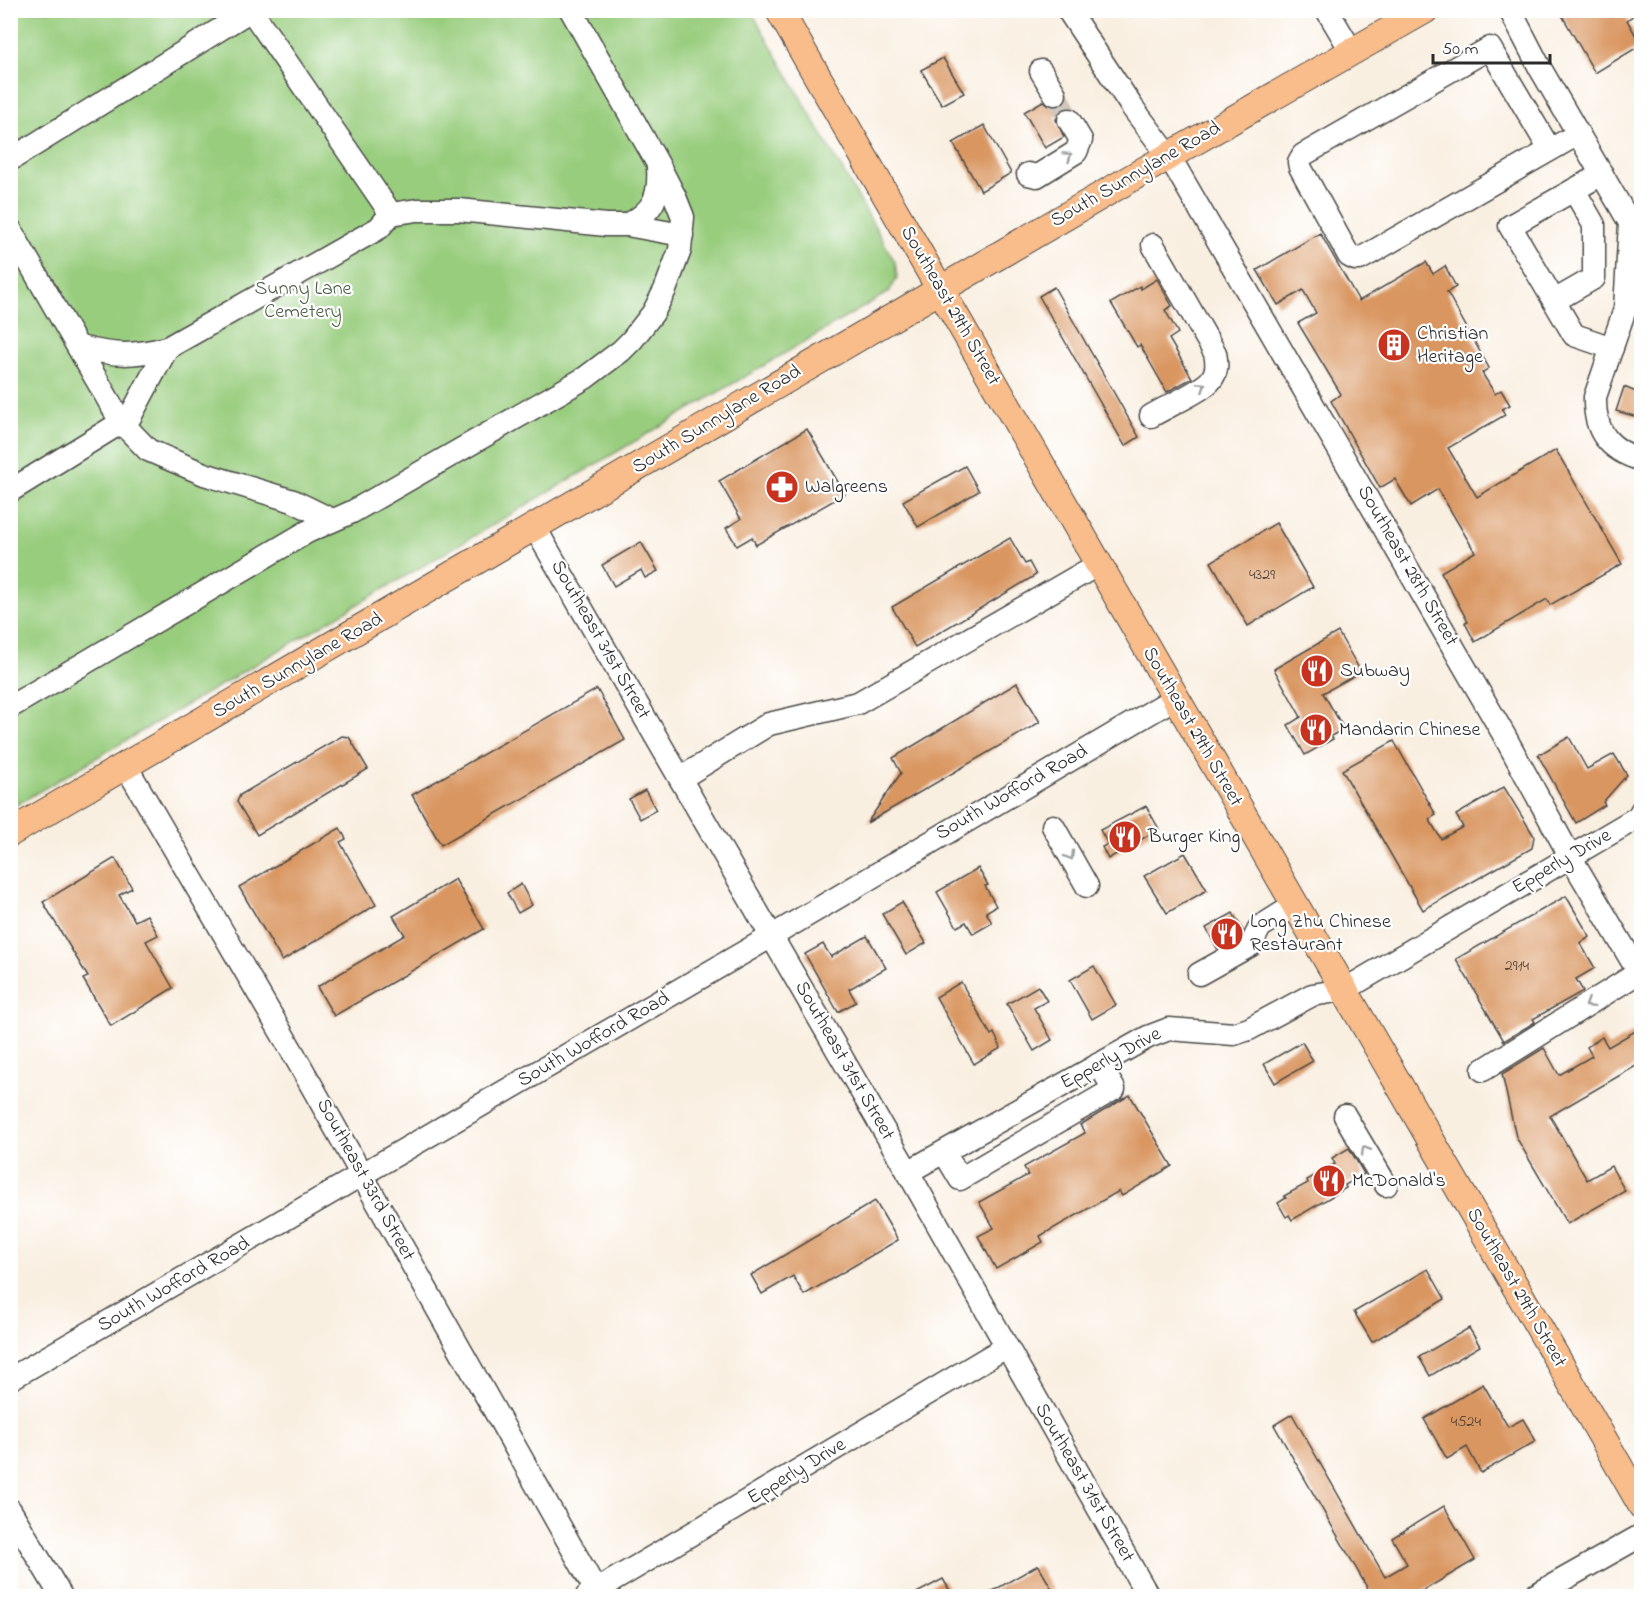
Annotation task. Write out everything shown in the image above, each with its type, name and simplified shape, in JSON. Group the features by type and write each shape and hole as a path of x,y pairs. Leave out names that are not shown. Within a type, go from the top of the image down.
{"main road":[{"name":"Southeast 29th Street","path":"779,10 1641,1506"},
{"name":"South Sunnylane Road","path":"10,833 535,528 940,289 1425,10"}],"street":[{"path":"10,707 307,532 352,512 585,378 621,351 643,327 665,290 675,265 682,235 682,217 675,197 658,164 571,10"},
{"name":"Southeast 28th Street","path":"1068,10 1132,106 1169,156 1640,975"},
{"path":"1327,10 1352,51"},
{"path":"1510,10 1540,68 1630,223 1627,301 1595,397 1595,412 1604,437 1628,456 1641,460"},
{"path":"11,161 121,90 251,11 390,214"},
{"path":"1550,150 1490,48 1303,155 1299,167 1349,256 1360,259 1578,134"},
{"path":"1041,71 1055,94"},
{"path":"1028,174 1037,176 1076,152 1081,140 1069,120"},
{"path":"627,225 638,220 653,204 660,186 658,164"},
{"path":"1602,174 1510,226 1574,335 1612,348"},
{"path":"1554,301 1594,278 1594,225 1574,190"},
{"path":"80,347 110,355 138,355 167,348 379,228 390,214 417,210 459,210 606,225 627,225 682,235"},
{"path":"10,229 80,347 121,422 148,450 204,474 293,501 332,520"},
{"path":"1151,416 1210,381 1216,370 1217,362 1215,353 1153,245"},
{"path":"10,491 130,417 167,348"},
{"name":"Southeast 31st Street","path":"535,528 908,1172 1148,1596"},
{"path":"681,778 769,724 858,703 1099,564"},
{"name":"South Wofford Road","path":"10,1379 772,936 1175,698"},
{"name":"Southeast 33rd Street","path":"126,766 362,1175 594,1595"},
{"name":"Epperly Drive","path":"908,1172 1148,1037 1169,1029 1234,1034 1258,1025 1312,995 1344,990 1571,858 1640,814"},
{"path":"1053,826 1087,886"},
{"path":"1199,974 1251,945 1260,927 1295,905"},
{"path":"1483,1070 1640,975"},
{"path":"944,1152 960,1179 1114,1089 1099,1064"},
{"path":"1056,1088 1071,1114"},
{"path":"1345,1116 1386,1185"},
{"path":"994,1123 1010,1150"},
{"name":"Epperly Drive","path":"594,1595 1006,1347"},
{"path":"10,1510 61,1596"},
{"path":"1534,1596 1641,1535"}],"green space":[{"name":"Sunny Lane Cemetery","path":"10,11 751,11 895,262 897,277 889,292 11,808"}],"building":[{"path":"1559,10 1641,10 1627,20 1641,45 1595,73"},
{"path":"943,58 964,93 942,105 921,70"},
{"path":"1067,98 1073,107 1062,109 1057,114 1056,120 1064,137 1045,148 1024,112 1043,101 1049,106 1061,106"},
{"path":"984,125 1011,173 981,191 953,143"},
{"path":"1320,233 1359,301 1426,262 1433,274 1445,266 1456,287 1447,292 1489,368 1482,373 1495,394 1501,390 1510,405 1502,409 1505,415 1448,448 1477,497 1556,450 1622,564 1550,605 1547,599 1475,642 1465,623 1468,622 1441,572 1475,552 1438,489 1411,506 1395,479 1380,488 1331,401 1341,394 1298,323 1316,313 1303,290 1278,305 1257,270"},
{"path":"1157,279 1172,306 1165,310 1178,333 1169,339 1192,378 1167,392 1140,345 1137,347 1111,303"},
{"path":"1054,287 1139,437 1125,446 1039,296"},
{"path":"1624,387 1641,394 1641,418 1616,411"},
{"name":"Walgreens","path":"807,429 845,494 756,545 752,537 737,546 726,528 741,519 719,481"},
{"path":"965,466 979,491 918,527 903,501"},
{"path":"1276,523 1313,587 1248,626 1211,562"},
{"path":"1010,538 1025,564 1029,562 1036,575 915,647 892,607"},
{"path":"641,542 658,571 645,578 641,570 614,586 602,565"},
{"name":"Subway","path":"1338,632 1361,672 1323,693 1344,729 1331,736 1333,739 1305,755 1288,725 1301,717 1274,669"},
{"path":"1017,683 1040,722 867,823 901,773 893,758"},
{"path":"597,689 625,740 441,845 412,795"},
{"path":"342,736 349,737 368,769 257,835 237,802 240,795"},
{"path":"1569,737 1587,769 1614,754 1627,775 1603,802 1605,805 1576,823 1538,755"},
{"path":"1394,741 1436,815 1429,819 1441,839 1463,827 1456,815 1504,787 1534,836 1532,848 1423,910 1342,770"},
{"path":"645,790 656,810 640,819 629,799"},
{"name":"Burger King","path":"1146,806 1159,829 1108,859 1102,847 1108,844 1100,830"},
{"path":"340,828 346,839 340,842 376,905 282,961 239,887"},
{"path":"1185,853 1207,890 1167,913 1144,876"},
{"path":"115,858 132,888 119,895 135,921 147,915 158,935 146,941 173,988 111,1026 83,979 88,977 43,902"},
{"path":"978,868 996,906 986,912 992,923 973,934 966,922 957,927 937,892"},
{"path":"455,879 484,929 334,1016 317,987 405,935 393,916"},
{"path":"521,884 532,905 518,913 507,893"},
{"path":"1566,896 1590,937 1580,943 1595,968 1576,979 1583,991 1533,1019 1535,1022 1504,1041 1456,959"},
{"path":"902,902 926,943 906,955 882,914"},
{"name":"Long Zhu Chinese Restaurant","path":"1233,913 1243,931 1241,935 1217,948 1206,928"},
{"path":"867,936 886,968 849,989 856,1002 838,1012 805,954 823,944 831,957"},
{"path":"1094,966 1116,1005 1092,1019 1070,980"},
{"path":"961,982 991,1035 994,1033 1001,1048 974,1064 936,997"},
{"path":"1038,986 1047,1001 1034,1008 1052,1040 1034,1051 1007,1004"},
{"path":"1637,1030 1641,1038 1641,1063 1550,1116 1587,1180 1611,1166 1625,1191 1567,1224 1516,1137 1502,1074 1544,1048 1559,1075 1592,1056 1587,1047 1602,1037 1608,1047"},
{"path":"1302,1042 1313,1061 1275,1083 1264,1064"},
{"path":"1130,1095 1172,1166 1122,1196 1119,1191 1040,1236 1043,1242 996,1269 978,1236 994,1228 979,1202 1028,1175 1024,1167 1085,1133 1080,1125"},
{"name":"McDonald's","path":"1349,1148 1364,1174 1345,1185 1346,1188 1292,1220 1289,1215 1286,1217 1278,1203 1286,1198 1284,1196 1335,1164 1332,1158"},
{"path":"875,1201 898,1240 804,1295 793,1276 762,1294 751,1275"},
{"path":"1428,1269 1445,1299 1372,1342 1354,1312"},
{"path":"1469,1328 1480,1346 1430,1376 1419,1357"},
{"path":"1483,1384 1508,1427 1523,1419 1536,1441 1481,1473 1467,1447 1447,1459 1424,1419"},
{"path":"1292,1414 1385,1577 1407,1564 1392,1538 1444,1506 1475,1560 1414,1596 1372,1596 1274,1425"},
{"path":"1038,1565 1056,1596 984,1596"},
{"path":"943,1579 953,1596 911,1596"}],"tunnel":[{"path":"1055,94 1069,120"}],"place":[{"name":"Christian Heritage","path":"1394,345"},
{"name":"Walgreens","path":"782,487"},
{"name":"Subway","path":"1317,671"},
{"name":"Mandarin Chinese","path":"1316,730"},
{"name":"Burger King","path":"1125,837"},
{"name":"Long Zhu Chinese Restaurant","path":"1227,934"},
{"name":"McDonald's","path":"1329,1181"}]}
